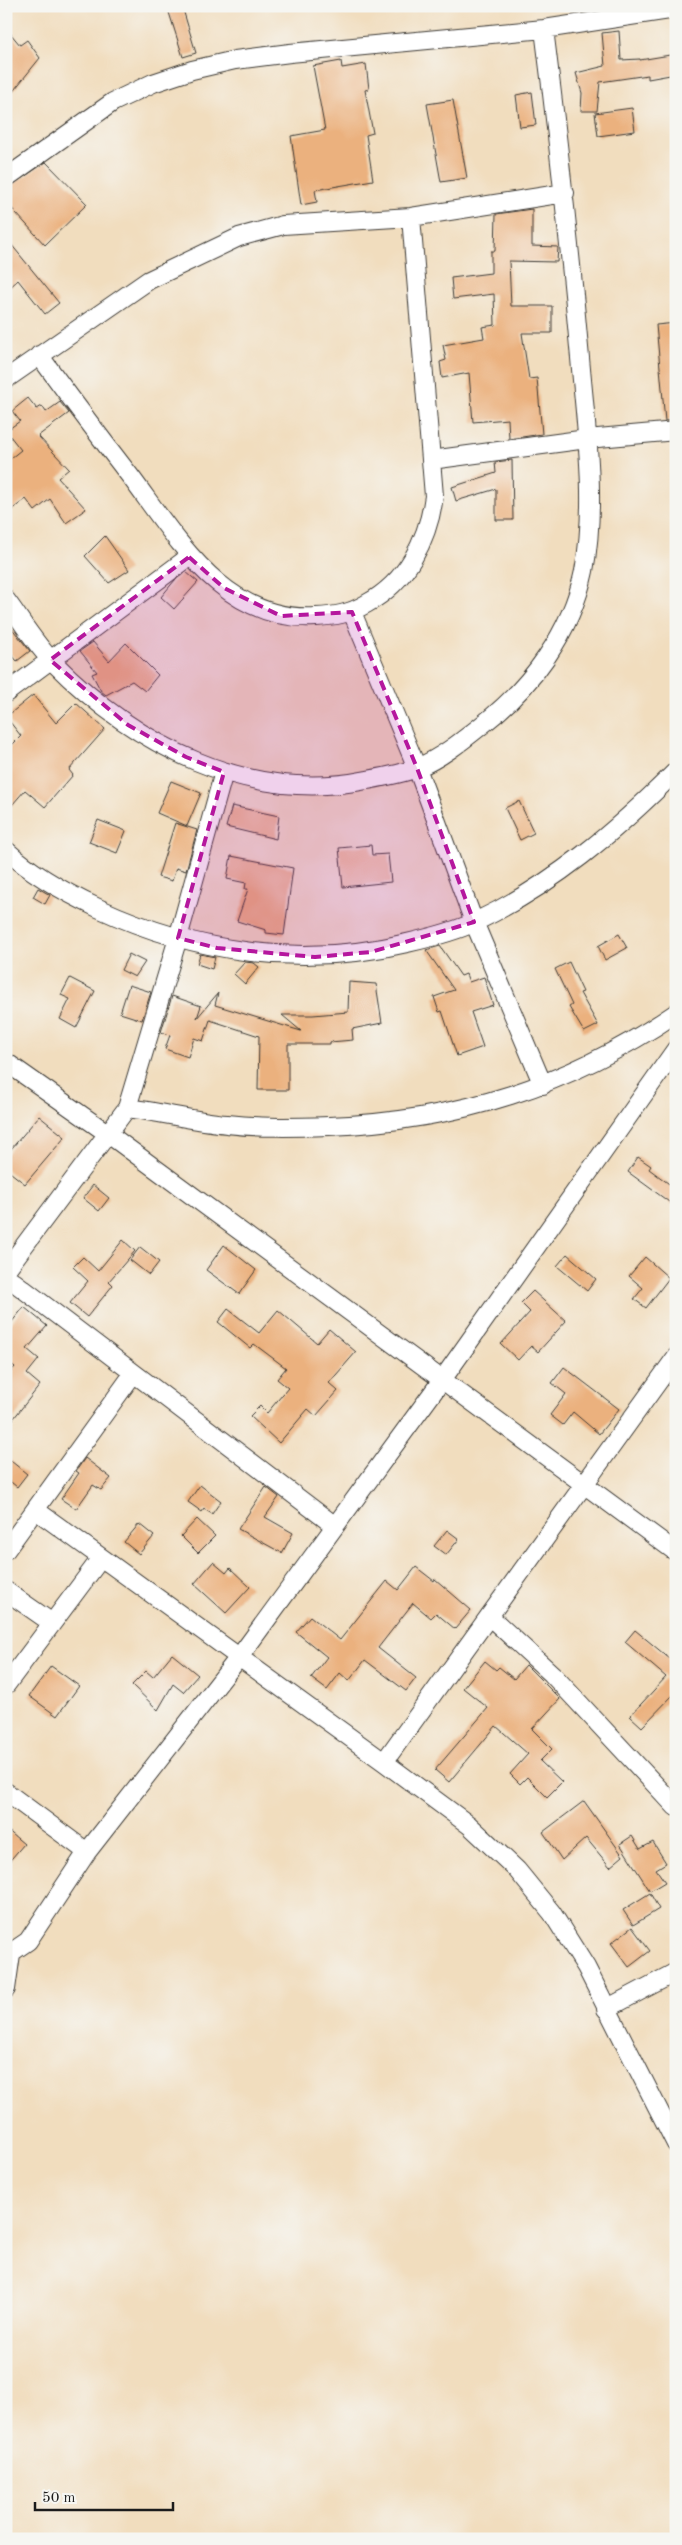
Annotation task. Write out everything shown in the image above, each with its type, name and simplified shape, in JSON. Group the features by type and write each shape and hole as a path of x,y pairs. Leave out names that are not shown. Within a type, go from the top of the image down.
{"street":[{"path":"6,178 113,102 154,83 192,70 235,60 290,53 544,29 676,9"},
{"path":"6,600 50,660 83,690 128,725 186,757 224,772 272,784 341,785 417,768 449,750 498,712 523,687 560,636 572,610 583,575 587,550 590,481 565,193 544,29"},
{"path":"6,379 149,280 238,237 283,225 411,217 565,193"},
{"path":"39,356 189,557 224,588 252,606 281,616 293,618 336,616 352,612 372,601 403,573 419,549 432,510 434,496 411,217"},
{"path":"431,460 587,439 676,431"},
{"path":"6,693 189,557"},
{"path":"352,612 417,768 474,922 543,1085"},
{"path":"6,850 67,894 144,928 178,938 217,948 260,954 315,957 371,952 427,938 474,922 551,880 638,809 676,771"},
{"path":"6,1270 107,1132 127,1108 178,938 224,772"},
{"path":"127,1108 227,1124 303,1127 381,1124 460,1110 543,1085 636,1040 676,1013"},
{"path":"6,1989 9,1955 28,1941 87,1852 240,1656 442,1380 676,1049"},
{"path":"6,1062 107,1132 442,1380 584,1482 676,1552"},
{"path":"6,1276 335,1526"},
{"path":"384,1762 584,1482 676,1357"},
{"path":"6,1550 36,1511 133,1374"},
{"path":"36,1511 240,1656 384,1762 468,1825 517,1870 552,1914 586,1967 676,2144"},
{"path":"6,1685 100,1558"},
{"path":"6,1591 52,1623"},
{"path":"489,1616 552,1674 676,1807"},
{"path":"6,1792 87,1852"},
{"path":"606,2009 676,1972"}],"highlighted area":[{"path":"189,557 224,588 281,616 352,612 417,768 474,922 371,952 315,957 217,948 178,938 224,772 186,757 128,725 50,660"}],"building":[{"path":"167,6 182,6 196,53 183,57"},
{"path":"6,28 20,45 27,40 40,58 6,100"},
{"path":"619,31 621,60 640,60 676,54 676,74 648,79 648,75 600,82 597,111 581,111 582,93 576,73 605,66 602,33"},
{"path":"341,61 342,68 366,64 369,89 365,90 373,133 366,135 373,180 315,190 317,202 301,205 291,136 325,130 313,66"},
{"path":"532,92 536,125 520,127 516,95"},
{"path":"453,100 467,178 441,182 427,104"},
{"path":"632,108 635,131 598,136 595,113"},
{"path":"46,162 87,204 45,245 6,202 6,189"},
{"path":"532,209 532,246 558,247 557,262 509,261 511,306 552,306 552,333 522,333 529,379 537,378 542,434 509,439 508,419 473,422 469,373 442,378 440,362 446,360 443,345 484,338 482,327 495,325 494,294 453,299 451,278 491,273 491,251 495,251 496,214"},
{"path":"6,238 59,303 45,314 18,280 6,291"},
{"path":"676,323 676,420 665,421 656,325"},
{"path":"28,398 37,409 42,406 46,412 60,402 69,413 38,436 69,469 58,478 86,509 66,523 50,499 35,511 26,499 6,514 6,462 21,450 6,431 20,421 12,411"},
{"path":"512,460 513,520 496,520 496,489 456,501 452,487 496,473 495,462"},
{"path":"105,536 129,570 109,583 85,556"},
{"path":"186,572 198,582 174,609 161,597 175,580"},
{"path":"6,621 30,651 17,661 6,648"},
{"path":"93,642 109,661 126,643 158,675 145,691 132,681 106,695 101,691 92,674 97,672 80,651"},
{"path":"33,695 56,723 76,703 105,729 69,770 73,775 45,807 25,790 6,812 6,751 21,736 6,717"},
{"path":"171,781 201,793 187,826 157,813"},
{"path":"519,801 534,833 520,840 505,808"},
{"path":"232,806 279,816 276,839 226,827"},
{"path":"98,820 126,831 117,853 89,842"},
{"path":"175,823 197,830 186,871 176,868 172,881 158,877"},
{"path":"371,845 372,855 388,854 391,882 343,887 339,848"},
{"path":"231,856 293,868 284,935 266,933 266,930 237,921 248,889 245,889 246,883 227,879"},
{"path":"38,888 50,895 45,904 33,897"},
{"path":"619,934 627,948 605,960 598,946"},
{"path":"440,946 461,976 466,974 469,982 484,977 493,1005 471,1012 483,1047 457,1056 442,1011 439,1012 434,997 454,990 426,950"},
{"path":"129,954 145,962 135,977 121,970"},
{"path":"200,954 215,957 212,969 197,964"},
{"path":"245,962 254,963 259,967 245,984 234,974"},
{"path":"569,962 583,992 580,993 598,1025 584,1032 569,1007 572,1005 555,969"},
{"path":"70,978 95,991 76,1028 60,1019 70,999 61,995"},
{"path":"349,982 376,984 382,1023 352,1029 353,1040 330,1042 330,1044 288,1044 288,1090 258,1090 259,1036 210,1020 203,1041 194,1038 188,1057 165,1049 170,1035 161,1032 172,996 201,1006 197,1018 218,993 215,1005 301,1031 282,1015 348,1012"},
{"path":"129,985 151,992 142,1020 120,1013"},
{"path":"39,1116 65,1137 25,1184 6,1169 6,1155"},
{"path":"638,1157 651,1166 649,1169 676,1189 676,1207 628,1172"},
{"path":"93,1185 109,1198 99,1211 83,1198"},
{"path":"123,1240 135,1251 109,1281 113,1285 87,1317 70,1303 88,1281 73,1267 83,1257 98,1271"},
{"path":"224,1245 256,1270 239,1294 206,1270"},
{"path":"140,1247 159,1262 149,1275 130,1260"},
{"path":"567,1254 596,1279 587,1291 557,1266"},
{"path":"645,1257 669,1278 646,1308 634,1299 643,1288 629,1276"},
{"path":"533,1291 566,1321 538,1352 531,1346 518,1360 501,1344 530,1312 521,1303"},
{"path":"24,1307 47,1326 27,1349 39,1359 27,1374 40,1385 6,1428 6,1377 15,1367 6,1360 6,1329"},
{"path":"228,1309 259,1333 278,1310 317,1343 329,1329 356,1352 329,1383 338,1391 316,1416 308,1409 279,1443 250,1416 260,1406 267,1413 288,1388 277,1379 286,1368 254,1344 250,1348 218,1322"},
{"path":"564,1367 619,1409 599,1434 573,1412 563,1425 550,1415 566,1394 552,1383"},
{"path":"6,1457 27,1474 17,1487 6,1478"},
{"path":"85,1458 111,1478 101,1490 93,1485 76,1509 61,1499 79,1473 76,1471"},
{"path":"200,1485 221,1501 212,1514 204,1509 202,1512 188,1502"},
{"path":"266,1487 279,1497 265,1517 293,1533 282,1553 238,1529"},
{"path":"197,1519 215,1536 198,1553 181,1536"},
{"path":"139,1524 154,1536 139,1554 124,1542"},
{"path":"447,1530 459,1539 446,1555 434,1546"},
{"path":"213,1562 226,1573 230,1568 250,1587 226,1613 194,1584"},
{"path":"416,1567 434,1581 435,1579 471,1610 455,1629 436,1613 431,1618 413,1603 378,1648 416,1678 406,1691 365,1660 349,1681 340,1673 327,1690 311,1678 327,1657 296,1632 310,1616 340,1640 387,1581 398,1590"},
{"path":"635,1630 676,1664 676,1692 642,1727 630,1716 666,1677 625,1642"},
{"path":"172,1654 198,1675 183,1692 173,1684 158,1710 132,1685 146,1671 153,1677"},
{"path":"485,1661 496,1670 499,1667 514,1679 526,1665 560,1699 532,1729 552,1749 540,1761 562,1782 547,1797 527,1777 520,1784 510,1774 528,1754 496,1726 449,1782 435,1770 488,1708 463,1688"},
{"path":"51,1666 79,1686 57,1716 29,1696"},
{"path":"584,1801 623,1856 610,1867 586,1838 562,1860 543,1832"},
{"path":"6,1829 24,1844 6,1865"},
{"path":"632,1836 640,1849 653,1842 666,1863 656,1869 665,1882 650,1891 620,1844"},
{"path":"650,1893 659,1909 633,1925 623,1910"},
{"path":"632,1927 650,1951 629,1967 611,1943"}]}
